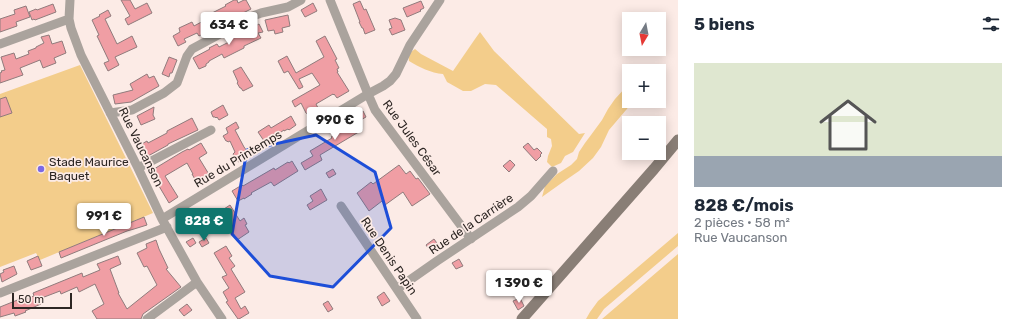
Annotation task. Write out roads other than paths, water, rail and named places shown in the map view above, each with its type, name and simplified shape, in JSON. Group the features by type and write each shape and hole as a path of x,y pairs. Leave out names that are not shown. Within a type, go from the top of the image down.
{"main road":[{"path":"522,319 678,140"}],"street":[{"name":"Rue Vaucanson","path":"70,0 69,19 81,55 164,223 197,282 222,319"},
{"path":"110,113 132,110 164,93 177,83 192,49 261,13 288,7 301,0"},
{"name":"Rue Jules César","path":"330,0 375,110 471,239"},
{"name":"Rue du Printemps","path":"0,293 164,223 383,86 396,74 410,46 440,0"},
{"path":"0,44 69,19"},
{"path":"138,168 211,130"},
{"name":"Rue de la Carrière","path":"397,289 518,207 531,196 553,171"},
{"name":"Rue Denis Papin","path":"341,206 417,319"},
{"path":"146,319 197,282"}],"place":[{"name":"Stade Maurice Baquet","path":"41,169"}]}
